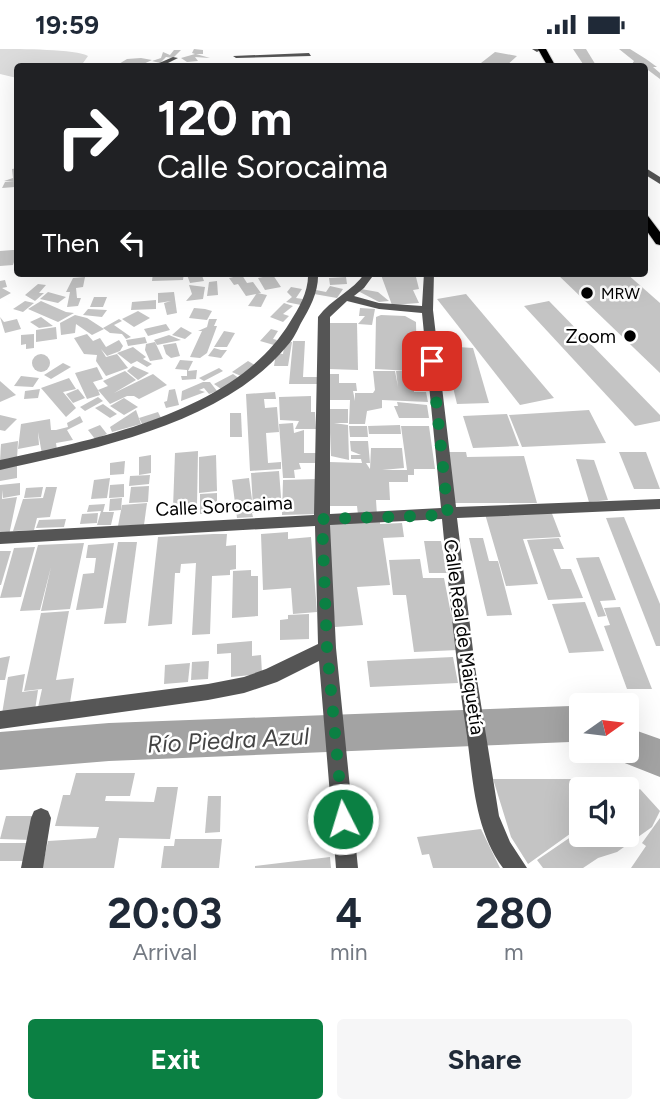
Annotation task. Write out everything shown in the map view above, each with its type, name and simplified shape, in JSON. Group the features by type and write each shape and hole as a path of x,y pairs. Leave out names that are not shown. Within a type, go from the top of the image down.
{"main road":[{"path":"648,224 660,241"}],"street":[{"path":"236,56 308,52"},
{"path":"163,63 175,58"},
{"path":"0,465 127,433 201,403 253,374 299,322 311,291 313,277"},
{"path":"347,868 327,648 322,519 324,317 330,306 346,297 364,277"},
{"name":"Calle Real de Maiquetía","path":"429,277 426,310 466,667 489,816 502,849 516,868"},
{"path":"346,297 379,306 426,310"},
{"name":"Calle Sorocaima","path":"0,538 322,519 448,515 553,507 660,504"},
{"path":"0,720 244,685 271,676 327,648"},
{"path":"32,868 41,818"}],"shaded area":[{"path":"0,49 60,51 88,56 83,63 14,63 14,77 0,74"}],"building":[{"path":"194,49 203,50 203,54 196,54 210,58 195,57 198,61 187,62 181,58 195,54 192,53"},
{"path":"573,49 586,49 595,63 582,63"},
{"path":"619,49 630,49 657,67 653,67 660,73 660,79 648,70 648,63 633,63 634,61"},
{"path":"174,50 181,50 173,58 166,57 160,63 152,61 161,58 163,52 170,55"},
{"path":"495,52 517,56 509,63 481,63"},
{"path":"127,59 152,60 146,63 120,63"},
{"path":"12,169 14,182 4,181 13,178"},
{"path":"5,182 14,182 14,187 2,188"},
{"path":"14,250 13,265 0,266 0,251"},
{"path":"85,277 83,287 76,288 77,298 81,298 78,306 67,307 70,292 66,292 73,278"},
{"path":"152,277 183,277 183,280 152,281"},
{"path":"188,277 202,277 204,281 190,283"},
{"path":"243,277 247,283 253,282 261,293 246,296 238,284 234,285 229,278"},
{"path":"274,277 281,287 265,290 258,278"},
{"path":"346,277 347,284 330,285 329,278"},
{"path":"382,277 416,277 419,289 413,290 419,303 392,305"},
{"path":"560,277 631,277 660,303 660,373"},
{"path":"5,280 7,287 2,288 11,293 0,299 0,281"},
{"path":"217,281 218,295 207,296 209,282"},
{"path":"38,284 46,285 39,293 44,293 35,301 25,295"},
{"path":"189,285 205,287 203,299 186,301 192,294"},
{"path":"330,286 343,289 337,298 314,294 316,290 326,292"},
{"path":"291,287 302,289 296,298 303,299 301,305 286,302 292,297 287,292"},
{"path":"361,289 378,292 389,301 379,302 358,291"},
{"path":"48,292 66,297 58,303 40,299"},
{"path":"174,292 177,313 167,315 164,303 171,301 158,303 158,293"},
{"path":"257,293 267,295 261,307 248,306"},
{"path":"466,294 554,398 520,405 437,299"},
{"path":"94,297 107,297 103,307 90,307"},
{"path":"156,300 156,309 131,310 132,302"},
{"path":"25,301 34,303 23,312 13,309"},
{"path":"41,301 74,313 58,322 28,309"},
{"path":"549,301 660,415 660,421 635,426 524,306"},
{"path":"284,303 293,306 283,314 289,316 283,322 270,317"},
{"path":"194,308 212,311 207,320 189,318"},
{"path":"360,308 375,309 372,325 358,324 365,316 359,316"},
{"path":"88,309 107,310 102,317 83,315"},
{"path":"138,311 150,318 134,327 122,319"},
{"path":"75,315 87,318 104,329 92,335 76,324 75,333 61,335 60,323"},
{"path":"405,316 416,322 418,380 427,380 429,389 414,389 414,392 426,392 428,402 382,400 382,408 367,411 365,424 349,424 350,400 327,400 328,374 339,374 339,383 356,383 357,391 353,391 355,401 355,393 373,393 375,390 373,371 395,371 398,387 396,371 411,371 375,369 376,317"},
{"path":"0,317 4,322 17,319 21,329 5,333"},
{"path":"41,317 53,326 39,328 30,322"},
{"path":"119,319 122,321 114,325 131,337 126,339 122,334 110,333 103,328"},
{"path":"209,319 217,319 214,326 217,326 207,353 200,358 190,357 202,331 198,331 207,327"},
{"path":"330,323 357,323 358,370 329,369"},
{"path":"166,324 170,330 148,336 144,329"},
{"path":"56,327 57,339 36,342 36,330"},
{"path":"181,327 192,333 185,339 172,335"},
{"path":"271,329 278,331 273,339 277,340 274,345 260,341"},
{"path":"224,331 235,333 227,347 214,347"},
{"path":"34,334 34,348 26,349 26,344 21,345 21,335"},
{"path":"87,334 93,341 100,338 106,347 119,340 123,346 120,351 107,356 101,349 106,357 117,354 128,368 106,376 96,361 97,355 84,354 74,338"},
{"path":"169,335 181,340 157,345 154,340"},
{"path":"145,337 147,343 128,346 126,340"},
{"path":"285,341 292,342 288,366 274,366 276,353 283,354"},
{"path":"293,341 305,341 303,377 317,377 317,384 289,384"},
{"path":"155,342 163,359 150,361 145,350 146,344"},
{"path":"176,343 180,356 171,358 166,354 163,345"},
{"path":"443,346 473,348 489,403 457,404"},
{"path":"133,347 146,357 143,359 152,364 147,367 137,361 131,364 117,353"},
{"path":"214,348 227,350 221,358 208,356"},
{"path":"41,354 47,357 50,363 47,369 41,372 35,369 32,363 35,357"},
{"path":"180,360 193,361 188,371 197,370 196,379 182,380 181,376 187,376 187,370 175,369"},
{"path":"248,361 258,367 243,377 232,372"},
{"path":"63,363 71,367 51,379 44,375"},
{"path":"133,366 149,373 138,380 127,371"},
{"path":"97,367 103,379 93,382 100,395 87,399 75,373"},
{"path":"219,368 223,371 204,381 199,378"},
{"path":"125,371 136,380 114,393 153,374 167,385 139,399 127,396 110,404 98,390 108,386 103,381"},
{"path":"233,374 240,379 221,389 214,384"},
{"path":"21,376 39,378 33,387 14,386"},
{"path":"69,378 76,389 63,392 76,408 66,417 41,388"},
{"path":"0,381 16,395 0,402"},
{"path":"203,382 210,382 217,391 209,394 204,388 199,390 205,392 181,401 182,391"},
{"path":"40,389 38,398 24,399 25,391"},
{"path":"78,389 85,398 73,403 66,394"},
{"path":"175,389 179,405 166,408 164,402 167,401 169,390"},
{"path":"275,392 276,399 264,399 265,408 277,407 279,432 266,433 268,463 281,462 281,469 250,471 246,394"},
{"path":"311,396 311,412 315,412 316,429 295,429 299,421 280,420 279,397"},
{"path":"98,397 103,401 85,411 80,407"},
{"path":"124,398 138,407 124,415 110,406"},
{"path":"397,402 427,405 429,418 399,418 394,406 398,406"},
{"path":"103,404 117,414 110,418 95,408"},
{"path":"329,409 348,409 348,423 334,423 348,425 349,460 331,456"},
{"path":"136,410 141,424 112,432 110,427"},
{"path":"589,410 606,443 522,447 509,415"},
{"path":"158,412 161,418 142,424 139,418"},
{"path":"230,413 241,413 242,437 230,437"},
{"path":"507,414 519,446 473,448 463,416"},
{"path":"0,415 17,419 5,431 0,430"},
{"path":"80,416 83,422 67,430 73,440 56,443 57,450 42,454 38,432 39,445 18,449 21,424 50,419 51,430 56,430 68,427 67,423"},
{"path":"293,423 294,433 304,430 304,453 318,453 318,463 299,463 301,469 294,470 295,478 283,478 279,424"},
{"path":"100,425 107,434 95,439 88,430"},
{"path":"400,425 401,434 369,434 368,426"},
{"path":"349,426 367,426 368,437 350,437"},
{"path":"401,426 429,426 435,469 414,469 414,475 408,475 408,482 389,482 390,500 376,500 377,515 358,515 357,506 330,506 329,462 362,463 361,459 351,459 351,455 361,455 351,451 350,441 368,441 370,463 366,463 370,469 371,448 402,448 404,468 382,470 407,470"},
{"path":"18,441 17,458 0,461 1,444"},
{"path":"198,451 197,505 173,508 175,453"},
{"path":"444,452 466,452 467,457 524,456 537,503 453,503"},
{"path":"619,452 646,452 660,489 634,489"},
{"path":"151,455 151,473 139,475 139,457"},
{"path":"216,455 217,491 199,493 199,457"},
{"path":"576,459 594,460 608,500 589,502"},
{"path":"125,461 124,474 110,475 110,463"},
{"path":"17,465 17,478 0,481 0,468"},
{"path":"279,471 282,510 252,513 253,517 237,518 232,480 249,478 253,507 251,473"},
{"path":"150,475 149,484 129,486 130,476"},
{"path":"110,478 107,498 91,499 94,480"},
{"path":"317,479 318,514 282,515 283,480"},
{"path":"20,483 20,495 3,498 3,490 2,499 17,497 9,535 0,536 0,485"},
{"path":"124,484 124,497 109,498 110,485"},
{"path":"149,486 148,502 129,503 131,487"},
{"path":"43,487 41,497 24,498 26,488"},
{"path":"46,487 57,487 50,517 37,518 34,530 13,531 23,499 43,498"},
{"path":"217,493 217,513 200,514 200,494"},
{"path":"122,498 121,510 109,511 110,499"},
{"path":"147,503 144,525 118,526 122,505"},
{"path":"105,504 103,512 114,512 111,525 97,525 101,511 87,512 89,505"},
{"path":"551,511 561,537 523,539 538,584 506,586 485,514"},
{"path":"98,513 97,523 80,524 82,514"},
{"path":"624,517 660,604 660,646 656,646 606,518"},
{"path":"66,519 64,527 36,528 39,520"},
{"path":"380,521 380,524 402,523 404,537 383,538 390,585 357,587 363,625 335,627 325,524"},
{"path":"288,532 288,539 311,537 317,612 293,614 291,588 263,590 261,534"},
{"path":"227,534 226,546 236,545 236,569 230,570 230,575 212,576 210,634 192,635 196,563 181,564 180,573 175,573 172,624 148,626 158,537"},
{"path":"469,538 483,538 489,561 498,561 512,615 487,616"},
{"path":"559,538 564,549 553,549 561,569 571,569 583,598 548,600 527,540"},
{"path":"424,541 441,541 447,573 429,573"},
{"path":"118,542 137,542 126,623 104,624"},
{"path":"84,543 70,609 41,611 51,567 40,610 20,611 38,545"},
{"path":"114,543 103,608 76,610 83,574 94,573 96,558 86,558 88,545"},
{"path":"35,547 21,597 0,598 14,548"},
{"path":"0,551 11,551 1,585 0,585"},
{"path":"599,557 616,600 600,601 606,616 598,617 576,558"},
{"path":"420,559 423,578 444,578 458,650 414,652 406,595 393,595 389,560"},
{"path":"251,570 251,576 258,576 258,616 232,618 233,571"},
{"path":"585,602 604,651 569,653 552,604"},
{"path":"620,607 652,689 627,689 604,626 610,625 604,608"},
{"path":"69,611 56,680 74,678 69,709 37,712 42,689 24,691 41,613"},
{"path":"309,614 309,639 280,640 280,620 288,619 288,615"},
{"path":"252,641 252,656 261,655 262,674 231,677 231,653 217,654 217,644"},
{"path":"10,656 5,680 0,680 0,658"},
{"path":"453,657 458,683 370,687 367,661"},
{"path":"209,661 208,679 191,680 192,662"},
{"path":"190,663 188,682 164,684 165,665"},
{"path":"25,674 22,692 38,690 35,710 2,714 8,677"},
{"path":"76,773 135,773 130,796 106,796 105,801 154,802 157,787 178,787 170,839 119,838 114,868 42,868 48,841 96,838 99,827 55,826 63,795 70,795"},
{"path":"493,779 569,779 569,835 528,864 511,837"},
{"path":"639,790 660,811 652,827 639,836"},
{"path":"208,796 221,796 220,832 205,833"},
{"path":"6,816 39,816 33,840 0,839"},
{"path":"660,818 660,868 631,868 646,846 642,843"},
{"path":"481,829 500,868 433,868 429,854 422,855 417,837"},
{"path":"569,838 569,847 624,847 583,868 543,868 537,860"},
{"path":"175,839 222,839 219,868 161,868 164,846 174,846"},
{"path":"0,843 31,843 26,861 0,861"},
{"path":"330,857 331,868 255,868 255,866"}],"waterway":[{"name":"Río Piedra Azul","path":"0,751 109,742 569,724"},
{"name":"Río Piedra Azul","path":"639,750 660,758"}],"place":[{"name":"MRW","path":"587,293"},
{"name":"Zoom","path":"630,336"}],"route":[{"path":"343,819 327,648 322,519 448,515 432,361"}]}
